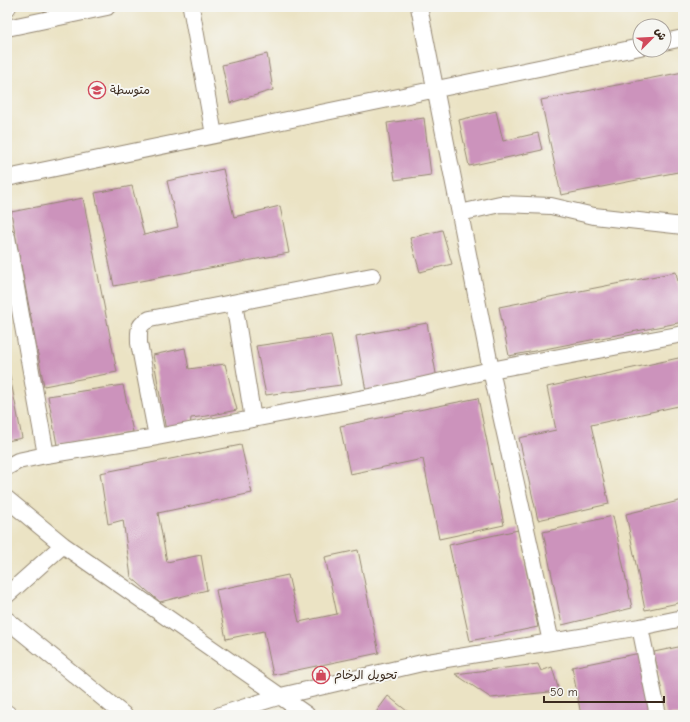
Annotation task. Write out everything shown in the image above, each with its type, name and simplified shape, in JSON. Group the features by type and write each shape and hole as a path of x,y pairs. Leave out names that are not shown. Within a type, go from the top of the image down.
{"street":[{"path":"7,28 106,7"},
{"path":"191,7 214,135"},
{"path":"419,7 491,370 551,642"},
{"path":"672,40 683,38"},
{"path":"7,178 434,88 632,49"},
{"path":"460,213 500,204 551,206 594,216 683,226"},
{"path":"7,237 46,455"},
{"path":"157,437 139,343 139,329 143,322 150,319 372,276"},
{"path":"234,303 253,419"},
{"path":"7,468 18,461 46,455 157,437 380,395 491,370 683,334"},
{"path":"7,499 63,545 307,715"},
{"path":"7,595 63,545"},
{"path":"220,715 281,696 422,663 640,627 683,618"},
{"path":"7,620 124,715"},
{"path":"640,627 658,715"}],"building":[{"path":"267,54 273,90 230,103 222,65"},
{"path":"683,72 683,171 561,195 541,100"},
{"path":"496,111 503,141 538,133 542,150 469,166 459,120"},
{"path":"424,118 431,175 395,180 387,123"},
{"path":"223,169 234,217 280,206 289,253 114,286 95,193 132,186 144,235 178,227 167,181"},
{"path":"83,198 117,372 44,386 11,212"},
{"path":"442,230 452,264 420,272 410,238"},
{"path":"676,272 683,306 683,322 509,356 499,307"},
{"path":"427,323 437,379 366,391 356,336"},
{"path":"331,335 341,385 266,395 256,346"},
{"path":"185,348 189,369 225,364 237,410 191,418 190,426 166,431 153,355"},
{"path":"683,357 683,405 591,425 609,504 538,520 519,438 556,430 547,387"},
{"path":"7,361 22,438 7,441"},
{"path":"123,385 133,432 57,445 48,396"},
{"path":"478,398 504,525 439,539 423,459 350,474 340,426"},
{"path":"241,445 252,493 158,513 167,562 201,555 207,590 160,602 131,577 123,520 108,524 100,473"},
{"path":"683,500 683,602 645,610 626,514"},
{"path":"613,516 632,608 562,625 543,532"},
{"path":"518,530 538,627 470,641 449,545"},
{"path":"358,550 379,653 273,675 264,631 226,639 216,590 288,575 299,622 337,614 325,557"},
{"path":"683,646 683,715 666,715 654,652"},
{"path":"640,653 652,715 581,715 572,667"},
{"path":"538,664 541,671 552,667 559,691 491,698 455,674"},
{"path":"388,696 412,715 374,715"}],"place":[{"name":"متوسطة","path":"97,90"},
{"name":"تحويل الرخام","path":"321,675"}]}
